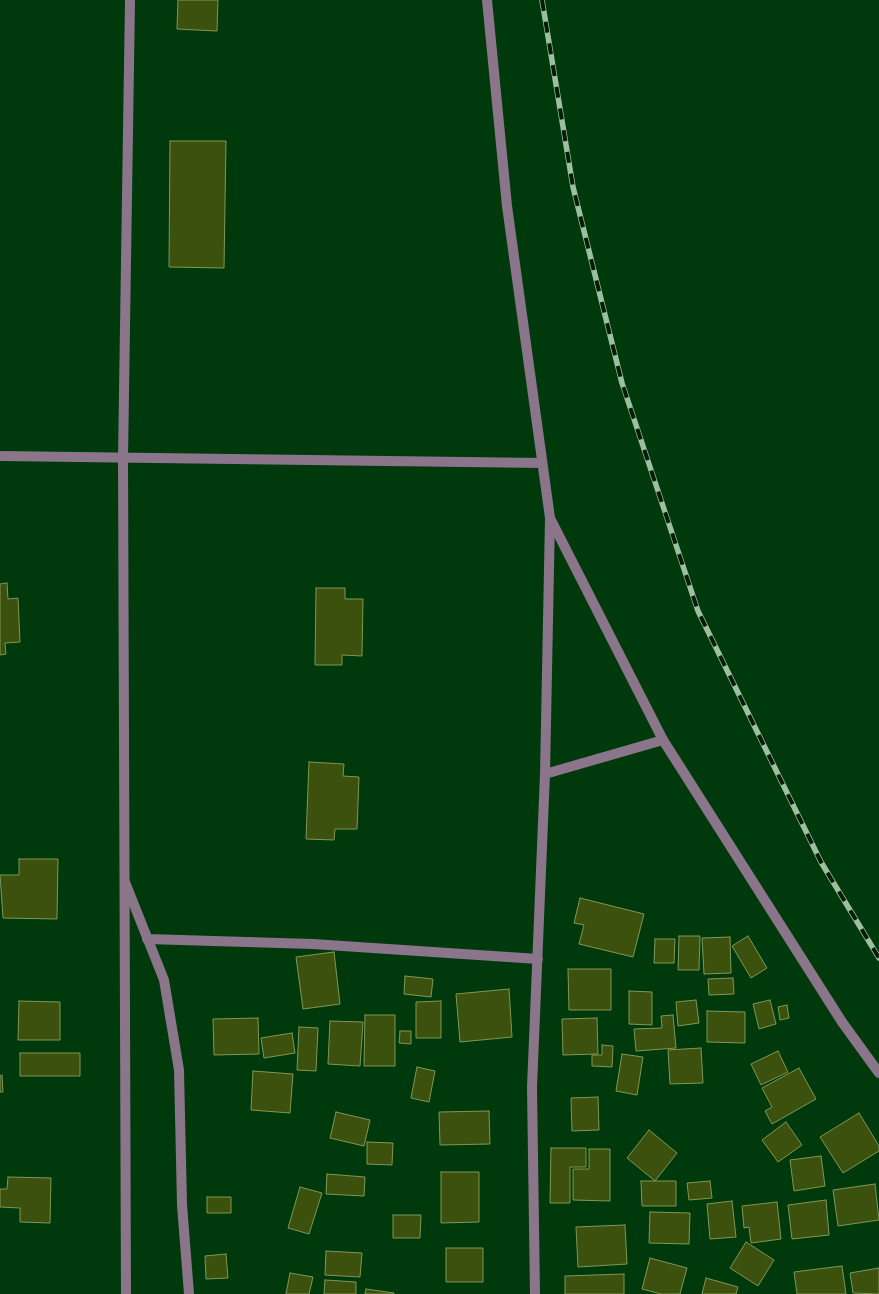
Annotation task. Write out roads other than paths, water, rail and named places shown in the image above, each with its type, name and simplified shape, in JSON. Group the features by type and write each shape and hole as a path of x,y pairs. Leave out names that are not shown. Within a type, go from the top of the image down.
{"street":[{"path":"126,1294 123,458 130,0"},
{"path":"487,0 506,206 550,518 545,774 532,1087 535,1294"},
{"path":"0,456 542,464"},
{"path":"550,518 663,740 842,1022 879,1073"},
{"path":"545,774 663,740"},
{"path":"124,881 164,980 180,1070 182,1205 189,1294"},
{"path":"147,939 313,944 538,959"}],"railway":[{"path":"542,0 573,187 622,383 698,611 821,862 879,958"}]}
